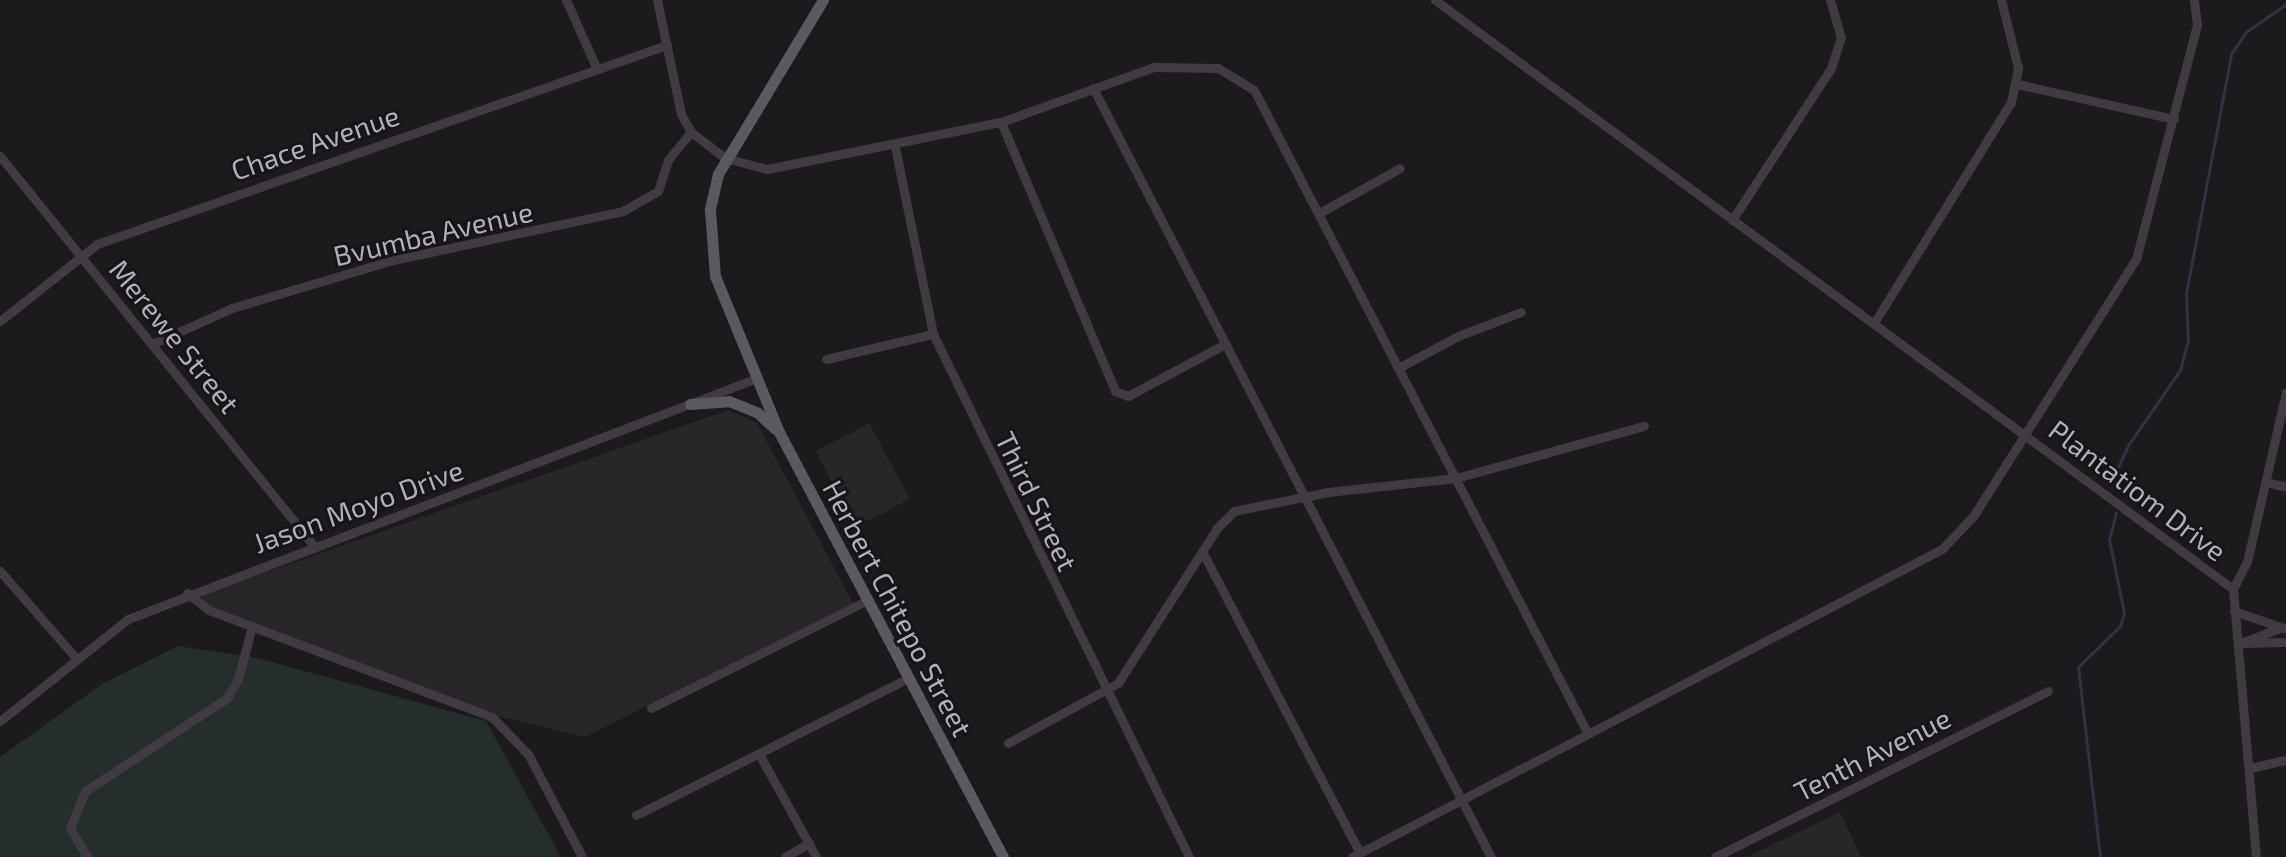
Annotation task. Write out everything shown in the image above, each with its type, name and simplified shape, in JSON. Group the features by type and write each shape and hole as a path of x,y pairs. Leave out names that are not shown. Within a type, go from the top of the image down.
{"main road":[{"name":"Herbert Chitepo Street","path":"823,0 725,158 710,210 715,276 779,432 1003,857"},
{"path":"690,404 729,401 758,413 779,432"}],"street":[{"path":"566,0 597,69"},
{"path":"657,0 681,114 691,132 725,158 786,169 1001,122 1154,67 1218,68 1237,76 1254,90 1321,212 1588,734"},
{"path":"1202,551 1356,855 1942,549 1974,515 2028,434 1435,0"},
{"path":"1732,220 1831,68 1841,38 1830,0"},
{"path":"1874,323 2017,84 2018,68 2001,0"},
{"name":"Plantatiom Drive","path":"2194,0 2197,25 2136,259 2028,434 2233,589 2241,643 2256,857"},
{"name":"Chace Avenue","path":"0,321 81,255 179,212 667,45"},
{"path":"2017,84 2174,119"},
{"path":"1093,88 1491,857"},
{"path":"1001,122 1115,391 1128,396 1225,344"},
{"name":"Bvumba Avenue","path":"152,344 232,308 393,260 525,236 623,211 658,191 677,144 691,132"},
{"name":"Third Street","path":"895,147 933,334 1189,857"},
{"name":"Merewe Street","path":"0,156 314,546"},
{"path":"1321,212 1400,168"},
{"path":"1400,367 1458,336 1521,312"},
{"path":"826,359 933,334"},
{"name":"Jason Moyo Drive","path":"0,721 128,619 187,593 757,378"},
{"path":"2233,589 2247,562 2286,392"},
{"path":"1008,743 1106,692 1130,668 1202,551 1234,511 1307,499 1328,492 1456,478 1644,426"},
{"path":"2266,482 2286,487"},
{"path":"0,571 76,658"},
{"path":"187,593 196,603 252,626 492,717 528,754 582,857"},
{"path":"651,708 868,600"},
{"path":"2234,611 2285,629"},
{"path":"87,857 70,828 85,791 227,698 238,679 252,626"},
{"path":"2241,643 2285,629"},
{"path":"2241,643 2286,642"},
{"path":"636,815 908,678"},
{"name":"Tenth Avenue","path":"1715,857 2048,691"},
{"path":"759,754 816,857"},
{"path":"2250,768 2286,760"},
{"path":"785,857 809,843"}],"shaded area":[{"path":"728,410 757,423 853,603 585,737 498,716 204,604 201,595"},
{"path":"869,423 910,499 855,527 816,451"},
{"path":"178,646 257,658 486,721 561,857 0,857 0,757 102,684"},
{"path":"1840,812 1861,857 1747,857"}],"waterway":[{"path":"2112,480 2129,444 2180,370 2188,341 2186,293 2231,54 2246,32 2286,4"},
{"path":"2100,857 2078,667 2120,626 2124,613 2109,539 2116,513"}]}
